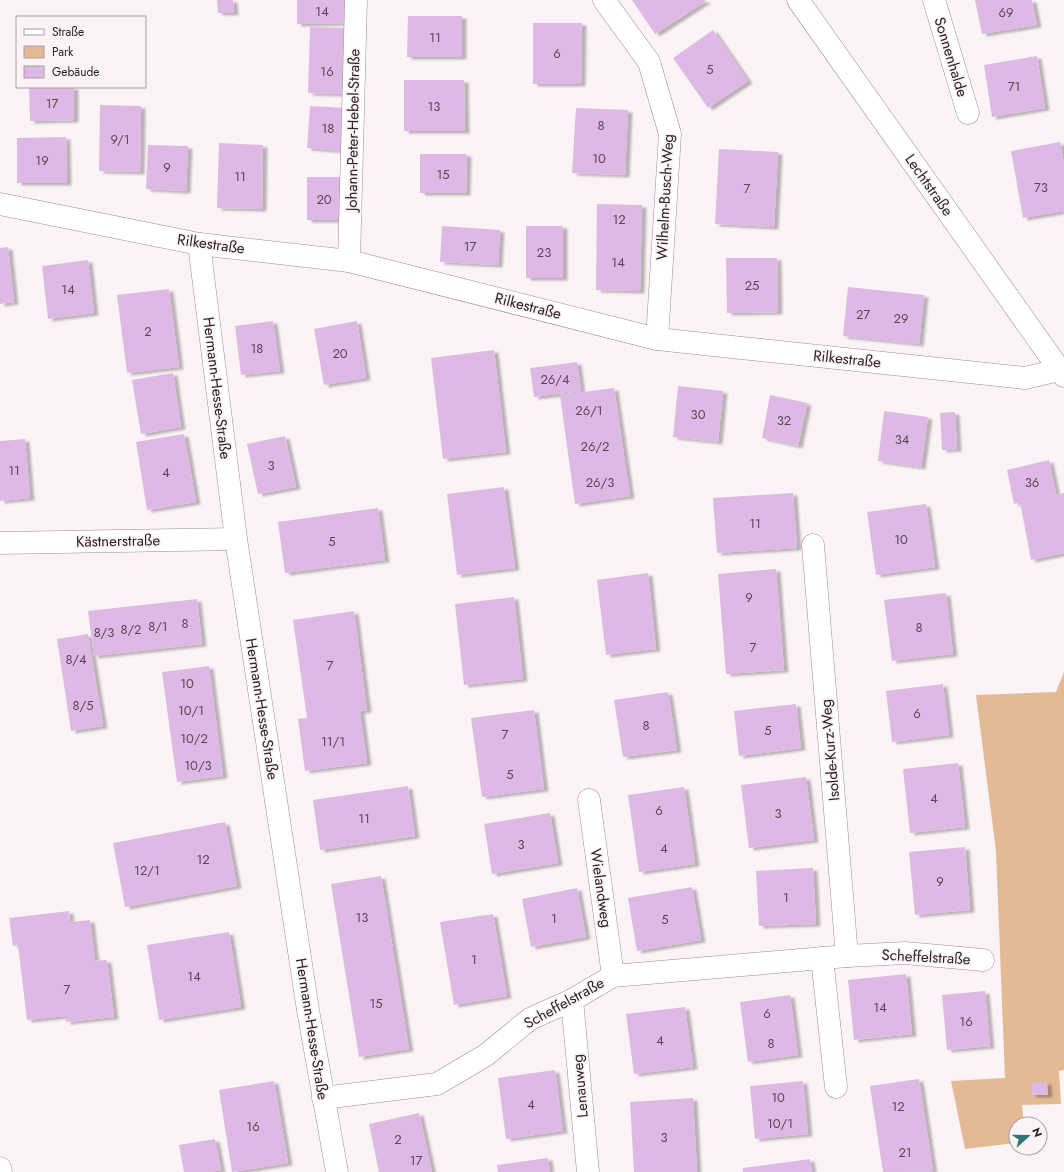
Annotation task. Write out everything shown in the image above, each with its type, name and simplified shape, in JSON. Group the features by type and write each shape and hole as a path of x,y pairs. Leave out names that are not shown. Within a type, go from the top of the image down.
{"street":[{"name":"Johann-Peter-Hebel-Straße","path":"349,261 356,0"},
{"name":"Wilhelm-Busch-Weg","path":"604,0 649,62 670,134 657,339"},
{"name":"Lechtstraße","path":"798,0 1062,373"},
{"name":"Sonnenhalde","path":"934,0 968,113"},
{"name":"Rilkestraße","path":"0,204 199,244 349,261 657,339 1025,378 1062,373"},
{"name":"Hermann-Hesse-Straße","path":"199,244 236,539 323,1098 337,1172"},
{"name":"Kästnerstraße","path":"0,543 236,539"},
{"name":"Isolde-Kurz-Weg","path":"813,545 847,956"},
{"name":"Wielandweg","path":"589,800 613,976"},
{"name":"Scheffelstraße","path":"323,1098 437,1084 486,1055 530,1019 572,1000 613,976 847,956 905,953 983,960"},
{"path":"822,958 836,1087"},
{"name":"Lenauweg","path":"572,1000 588,1172"}],"green space":[{"path":"1064,672 1064,1070 1059,1071 1061,1104 1022,1105 1023,1116 1008,1116 1008,1144 965,1149 951,1081 1005,1078 996,851 976,695 1056,692"}],"building":[{"path":"217,0 233,0 234,13 218,13"},
{"path":"297,0 348,0 348,23 297,24"},
{"path":"632,0 705,0 706,1 655,34"},
{"path":"975,0 1032,0 1037,25 982,34"},
{"path":"408,16 462,16 462,57 407,57"},
{"path":"533,23 582,23 581,84 533,84"},
{"path":"310,27 348,28 345,94 308,93"},
{"path":"713,30 748,81 708,108 673,58"},
{"path":"1037,56 1045,108 992,117 984,65"},
{"path":"404,80 464,80 465,131 404,131"},
{"path":"29,88 74,88 74,120 30,121"},
{"path":"100,105 141,106 140,172 99,171"},
{"path":"310,106 348,108 345,151 307,148"},
{"path":"576,108 628,110 625,175 572,173"},
{"path":"66,137 67,183 17,183 17,138"},
{"path":"1060,142 1064,164 1064,211 1023,218 1011,151"},
{"path":"219,143 263,145 262,209 217,208"},
{"path":"148,145 188,146 186,191 146,189"},
{"path":"719,149 778,152 774,227 715,224"},
{"path":"420,154 467,154 466,193 420,193"},
{"path":"307,177 340,177 340,220 307,220"},
{"path":"597,204 642,205 640,291 596,290"},
{"path":"442,226 500,230 498,265 440,262"},
{"path":"526,226 563,226 563,278 526,278"},
{"path":"8,247 14,302 0,304 0,248"},
{"path":"726,258 777,258 778,312 727,313"},
{"path":"88,260 94,313 48,319 42,266"},
{"path":"848,287 924,295 919,344 843,336"},
{"path":"169,289 179,367 127,373 117,295"},
{"path":"273,321 280,371 241,375 235,326"},
{"path":"357,321 366,378 324,385 314,329"},
{"path":"494,350 506,452 443,459 431,358"},
{"path":"577,362 581,391 534,397 530,368"},
{"path":"173,373 181,427 141,434 132,380"},
{"path":"678,386 723,391 718,442 673,437"},
{"path":"614,388 630,496 575,504 560,395"},
{"path":"770,395 807,403 798,446 762,438"},
{"path":"884,411 928,417 921,467 878,461"},
{"path":"955,412 957,449 942,450 940,413"},
{"path":"184,434 196,502 147,510 136,442"},
{"path":"285,436 296,487 258,494 247,444"},
{"path":"25,439 30,498 0,501 0,441"},
{"path":"1049,460 1056,494 1041,498 1064,493 1064,553 1031,560 1020,502 1014,504 1007,470"},
{"path":"504,487 515,568 457,575 447,494"},
{"path":"793,493 797,548 717,553 713,498"},
{"path":"926,504 935,567 876,575 867,512"},
{"path":"378,508 385,560 285,573 278,522"},
{"path":"776,569 784,670 726,674 718,574"},
{"path":"648,573 656,649 606,655 597,580"},
{"path":"946,593 953,654 892,661 884,600"},
{"path":"514,597 523,679 464,685 455,604"},
{"path":"197,599 202,644 94,656 88,611"},
{"path":"354,611 367,710 360,711 367,763 305,771 298,719 307,718 293,620"},
{"path":"88,634 103,726 71,731 57,639"},
{"path":"209,666 223,776 177,782 162,672"},
{"path":"943,684 949,735 892,742 886,691"},
{"path":"668,692 677,750 623,757 614,700"},
{"path":"796,704 801,748 739,756 734,711"},
{"path":"534,710 544,789 482,797 471,718"},
{"path":"958,763 965,827 910,833 903,769"},
{"path":"806,777 814,840 749,848 741,785"},
{"path":"408,786 415,836 320,850 313,800"},
{"path":"684,787 695,864 639,872 628,795"},
{"path":"550,813 558,863 492,874 484,824"},
{"path":"225,822 237,886 125,907 113,843"},
{"path":"965,847 970,910 915,915 909,852"},
{"path":"813,868 816,924 759,926 756,871"},
{"path":"381,876 409,1049 359,1057 331,884"},
{"path":"692,887 701,940 637,951 628,898"},
{"path":"577,888 586,937 531,947 522,899"},
{"path":"69,911 70,922 90,920 95,961 107,960 114,1017 66,1022 66,1016 27,1020 18,945 13,946 9,918"},
{"path":"493,914 507,996 454,1005 440,922"},
{"path":"229,932 241,1007 159,1020 147,945"},
{"path":"906,974 912,1034 854,1040 848,980"},
{"path":"985,991 990,1046 947,1050 942,995"},
{"path":"790,995 798,1055 748,1062 740,1002"},
{"path":"685,1007 693,1067 634,1074 626,1014"},
{"path":"555,1070 563,1131 506,1139 498,1078"},
{"path":"919,1079 933,1171 883,1172 870,1086"},
{"path":"274,1081 288,1163 232,1172 219,1090"},
{"path":"803,1081 808,1134 755,1139 750,1086"},
{"path":"1047,1082 1048,1095 1032,1095 1031,1083"},
{"path":"693,1098 697,1172 634,1172 630,1102"},
{"path":"419,1113 432,1172 379,1172 369,1124"},
{"path":"215,1139 221,1170 209,1172 184,1172 179,1145"},
{"path":"548,1158 550,1172 498,1172 497,1165"},
{"path":"810,1159 812,1172 743,1172 743,1168"}]}
